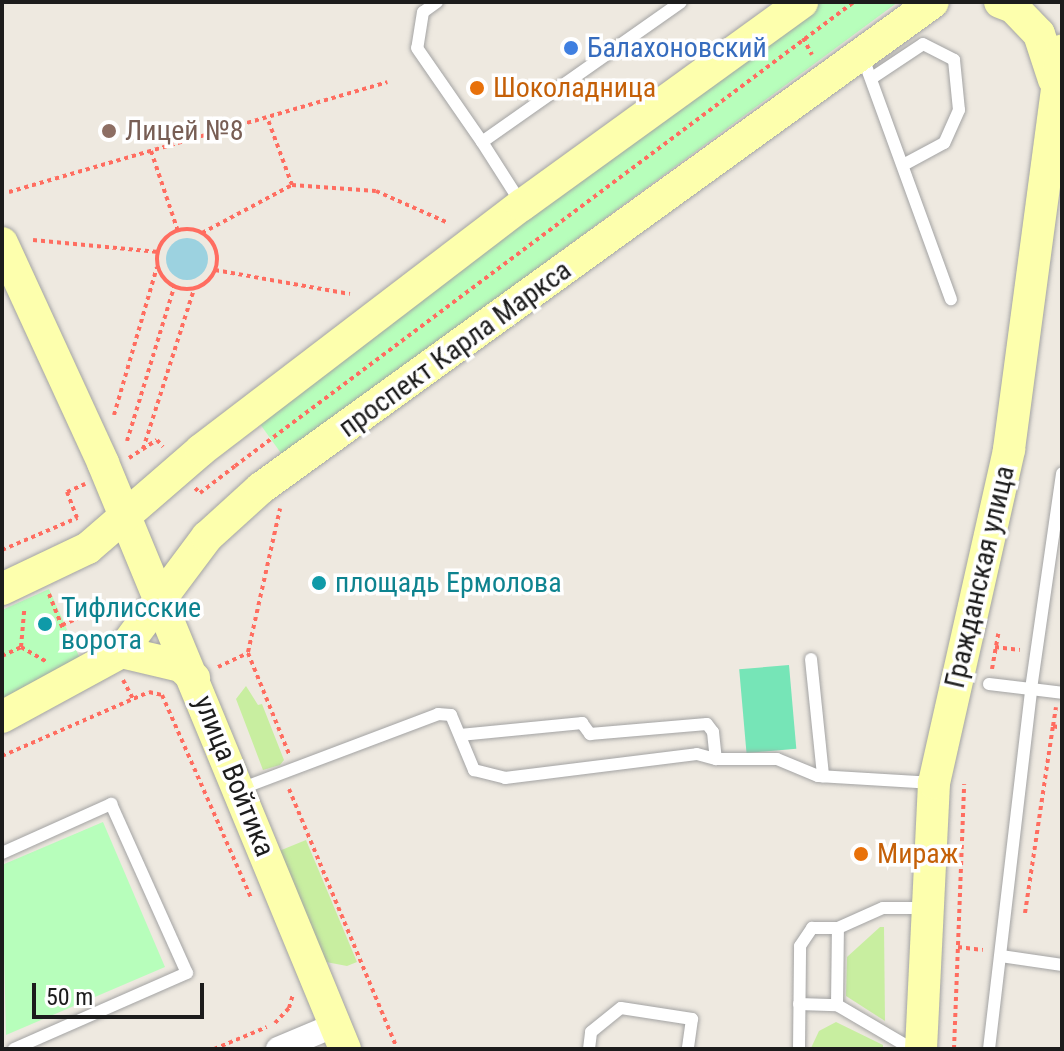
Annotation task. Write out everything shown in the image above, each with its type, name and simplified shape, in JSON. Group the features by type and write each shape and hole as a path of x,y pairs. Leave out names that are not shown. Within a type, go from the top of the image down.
{"main road":[{"path":"923,10 952,2"},
{"name":"Гражданская улица","path":"1000,2 1029,23 1048,52 1055,106"},
{"name":"проспект Карла Маркса","path":"2,717 119,661 158,596 207,537 261,488 826,81 867,66 923,10"},
{"path":"13,596 88,548 201,450 522,205 797,19"},
{"name":"Гражданская улица","path":"921,1049 925,908 934,783 1009,449 1062,51"},
{"name":"улица Войтика","path":"17,242 158,596 206,673 239,789 340,1037"},
{"name":"улица Войтика","path":"119,661 181,666 206,673"}],"street":[{"path":"278,1049 340,1037"}],"lane":[{"path":"437,2 423,12 417,48 522,205"},
{"path":"482,142 681,2"},
{"path":"905,164 944,143 959,110 954,60 923,44 867,66 905,164 951,299"},
{"path":"989,1049 1031,689 1062,473"},
{"path":"811,659 823,776"},
{"path":"989,684 1062,693"},
{"path":"239,789 424,717 451,715 474,770 505,778 596,770 624,760 697,754 716,759 777,759 823,776 934,783"},
{"path":"460,735 582,723 590,734 707,724 713,732 716,759"},
{"path":"2,853 111,804 187,973 14,1049"},
{"path":"799,1049 800,946 812,928 838,928 883,908 925,908"},
{"path":"837,1005 838,928"},
{"path":"1001,956 1062,965"},
{"path":"799,1004 837,1005 912,1049"},
{"path":"589,1049 591,1032 621,1008 692,1019 688,1049"}],"path":[{"path":"191,483 200,493 797,19 854,2"},
{"path":"797,19 826,81"},
{"path":"9,192 387,82"},
{"path":"267,117 292,185"},
{"path":"151,151 178,231"},
{"path":"178,231 202,233 292,185 376,191 446,222"},
{"path":"114,415 157,267 158,252 178,231"},
{"path":"143,449 194,289 214,270 216,252 202,233"},
{"path":"17,242 158,252"},
{"path":"157,267 174,287 194,289"},
{"path":"214,270 350,294"},
{"path":"127,441 174,287"},
{"path":"124,462 157,440 168,455"},
{"path":"235,466 243,473"},
{"path":"2,550 77,518 67,492 86,484"},
{"path":"282,502 248,653 292,768 288,787 397,1049"},
{"path":"37,598 49,594 75,659"},
{"path":"2,656 21,647 13,596"},
{"path":"62,625 92,612"},
{"path":"989,684 998,632"},
{"path":"206,673 248,653"},
{"path":"119,661 133,699"},
{"path":"2,756 149,692 162,695 255,909"},
{"path":"1023,922 1053,726 1062,728"},
{"path":"954,1049 967,770"},
{"path":"214,1049 275,1023 293,995 287,981"}],"green space":[{"path":"819,2 898,2 283,456 260,424 534,211"},
{"path":"49,589 82,663 2,710 2,610"},
{"path":"789,665 796,749 747,753 739,669"},
{"path":"246,686 258,705 262,704 284,760 280,765 263,770 236,699"},
{"path":"103,822 165,967 6,1035 2,865"},
{"path":"306,840 357,962 347,966 326,962 279,851"},
{"path":"880,927 884,927 885,1021 846,996 847,957"},
{"path":"836,1022 883,1045 883,1049 811,1048 819,1031"}],"water":[{"path":"187,238 202,244 208,259 202,274 187,280 172,274 166,259 172,244"}],"place":[{"name":"Балахоновский","path":"571,48"},
{"name":"Шоколадница","path":"477,88"},
{"name":"Лицей №8","path":"109,131"},
{"name":"площадь Ермолова","path":"319,583"},
{"name":"Тифлисские ворота","path":"45,624"},
{"name":"Мираж","path":"861,854"}]}
